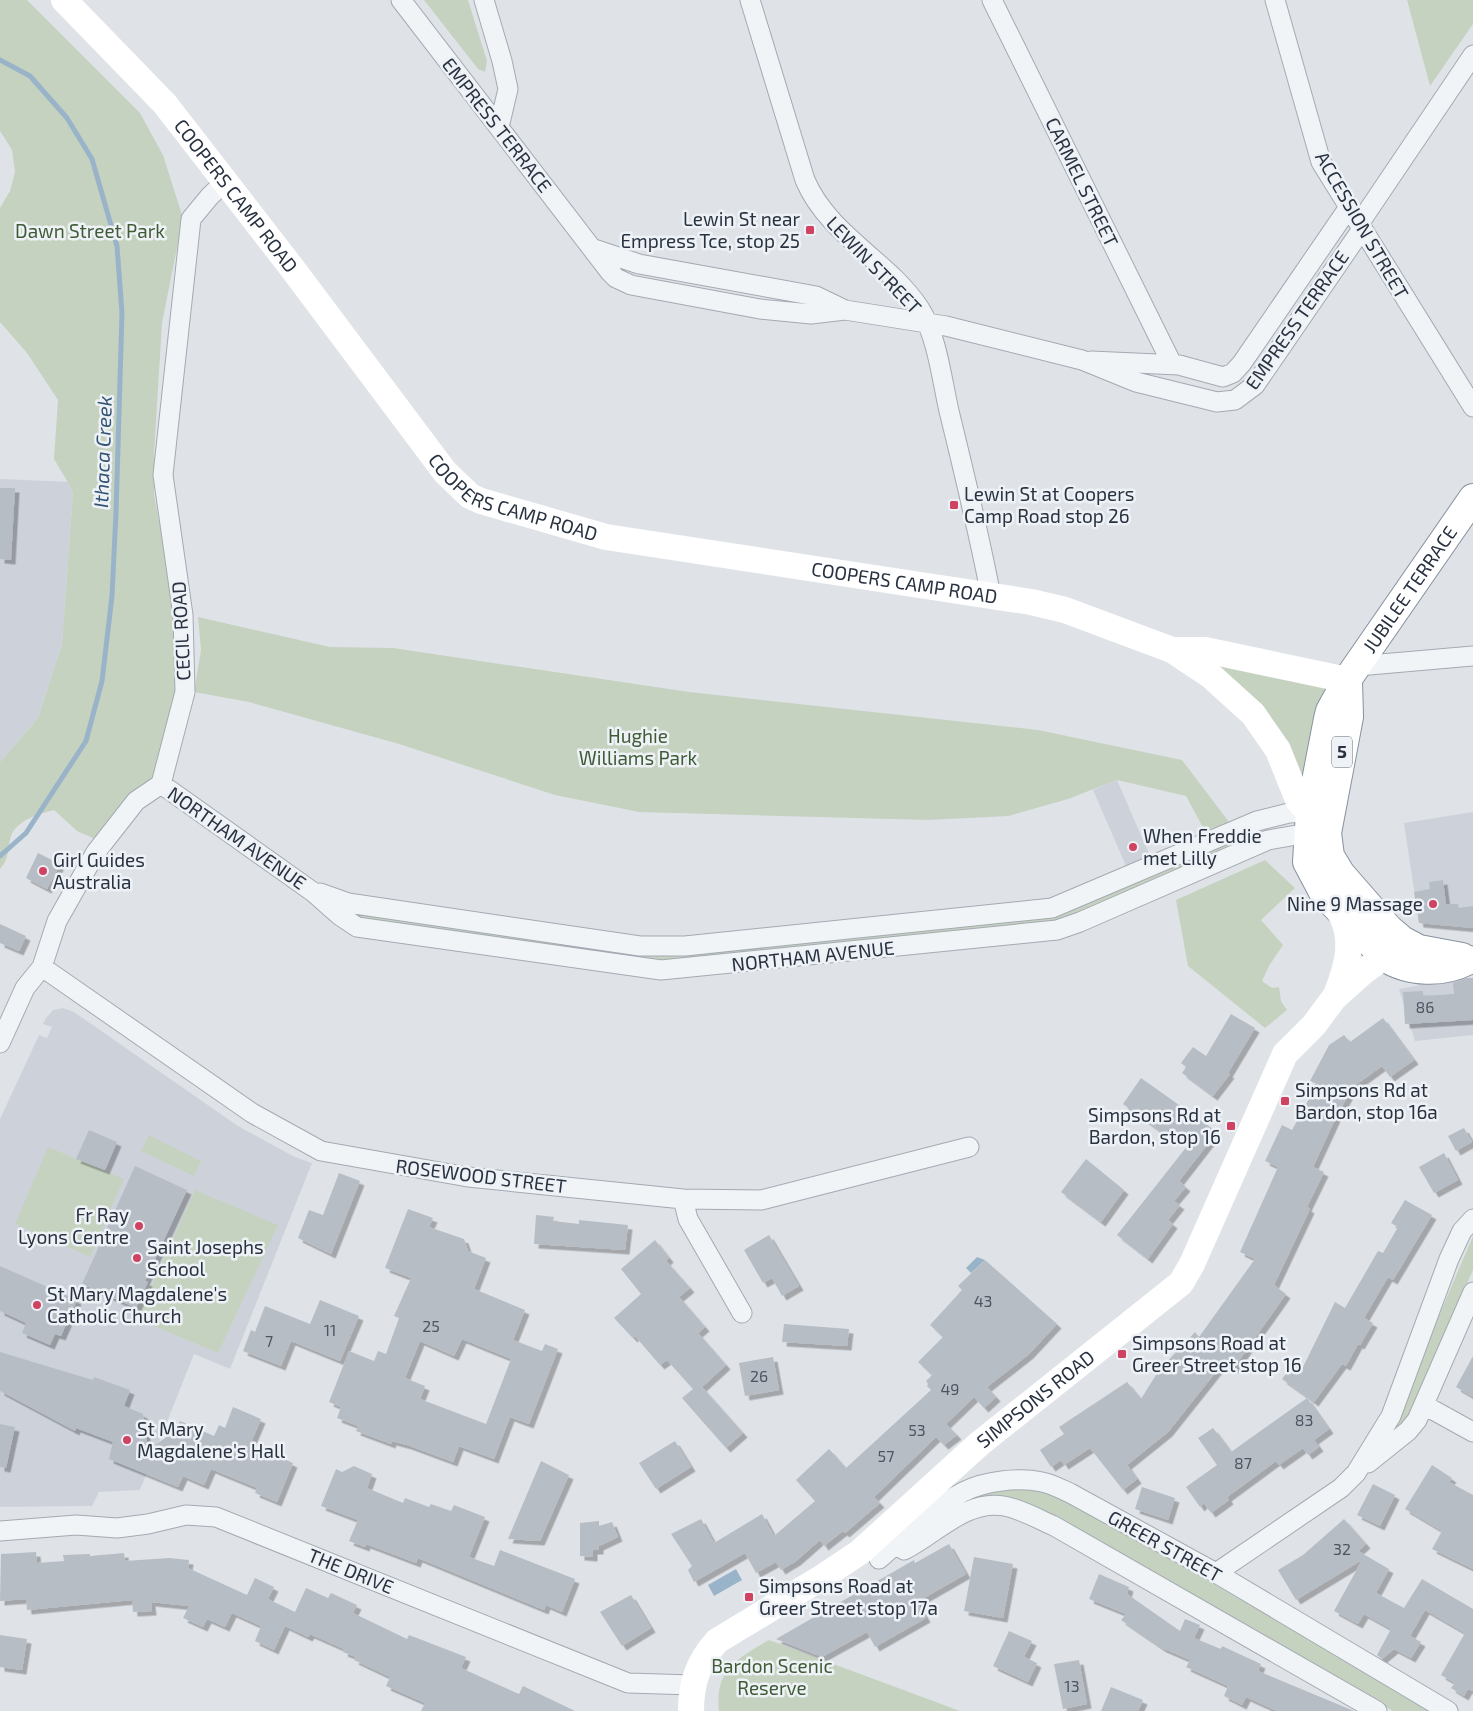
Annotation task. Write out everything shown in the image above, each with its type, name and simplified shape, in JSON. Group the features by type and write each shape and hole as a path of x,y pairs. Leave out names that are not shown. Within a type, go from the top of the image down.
{"highway":[{"name":"JUBILEE TERRACE","path":"1353,673 1473,498"},
{"name":"5","path":"1353,673 1348,716 1314,819 1306,857 1310,870 1324,894 1339,911 1400,953 1419,949 1458,955 1471,960"},
{"name":"5","path":"1314,819 1335,866 1389,929 1400,953"}],"main road":[{"name":"COOPERS CAMP ROAD","path":"64,0 165,104 226,181 445,472 470,496 500,508 606,537 1048,605 1172,650 1211,676 1253,714 1278,750 1298,800 1314,819"},
{"name":"COOPERS CAMP ROAD","path":"1172,650 1205,650 1353,673"},
{"path":"1334,998 1347,966 1349,946 1346,928 1339,911"},
{"name":"SIMPSONS ROAD","path":"691,1711 693,1685 699,1665 717,1641 822,1578 869,1555 994,1432 1180,1283 1192,1264 1276,1071 1288,1049 1314,1025 1334,998 1363,972 1400,953"},
{"name":"SIMPSONS ROAD","path":"1314,1025 1359,999 1400,953"}],"street":[{"name":"EMPRESS TERRACE","path":"401,0 613,275 631,284 794,313 818,314 845,310 958,329 1082,360 1136,382 1217,402 1235,400 1255,385 1473,55"},
{"path":"484,0 508,89 499,126"},
{"name":"LEWIN STREET","path":"750,0 805,180 812,197 832,222 911,298 928,324 991,596"},
{"name":"CARMEL STREET","path":"992,0 1172,364"},
{"name":"ACCESSION STREET","path":"1276,0 1318,152 1360,226 1473,407"},
{"name":"CECIL ROAD","path":"161,784 185,692 183,615 163,475 166,435 191,219 210,196 226,181"},
{"name":"EMPRESS TERRACE","path":"1082,360 1172,364 1223,377 1238,368 1349,207"},
{"path":"1353,673 1473,656"},
{"path":"0,1043 26,988 42,967 57,921 96,852 136,802 161,784"},
{"name":"NORTHAM AVENUE","path":"161,784 314,892 339,915 358,927 637,967 671,969 1057,930 1080,922 1314,819"},
{"name":"ROSEWOOD STREET","path":"42,967 252,1113 321,1152 468,1177 683,1199 761,1200 969,1147"},
{"path":"683,1199 688,1219 742,1313"},
{"path":"1356,1473 1394,1410 1450,1259 1462,1231 1473,1219"},
{"path":"1216,1573 1341,1488 1356,1473 1408,1431 1417,1420 1473,1292"},
{"path":"1424,1405 1473,1432"},
{"name":"GREER STREET","path":"869,1555 962,1492 985,1484 1028,1480 1046,1483 1070,1493 1216,1573 1448,1711"},
{"name":"GREER STREET","path":"869,1555 908,1548 977,1508 995,1505 1014,1508 1054,1526 1377,1711"},
{"name":"THE DRIVE","path":"0,1531 76,1525 117,1528 148,1524 186,1515 216,1517 628,1683 693,1685"}],"shaded area":[{"path":"0,479 73,482 73,491 62,644 38,718 0,762"},
{"path":"1117,780 1150,856 1126,866 1093,790"},
{"path":"1473,812 1473,928 1419,923 1404,823"},
{"path":"1473,978 1473,1035 1415,1041 1399,989 1453,979"},
{"name":"Saint Josephs School","path":"63,1008 74,1012 238,1126 295,1157 312,1163 230,1369 194,1354 140,1490 99,1492 92,1506 0,1507 0,1119 39,1035 47,1038 52,1027 43,1024 46,1018 53,1010"}],"green space":[{"name":"Dawn Street Park","path":"0,0 27,0 140,113 163,155 183,218 162,323 154,454 154,494 176,614 178,689 157,779 122,805 108,820 95,839 77,831 54,810 23,822 14,830 11,836 7,857 0,869 0,762 38,718 62,644 73,491 54,459 58,400 27,353 0,322 0,208 10,191 15,172 12,150 0,131"},
{"path":"424,0 468,0 487,61 485,72 478,69"},
{"path":"1407,0 1473,0 1473,24 1430,86"},
{"name":"Hughie Williams Park","path":"198,617 330,647 393,648 689,692 1038,730 1182,760 1229,822 1205,831 1186,796 1117,780 1068,799 1008,816 928,820 639,812 555,795 399,744 249,702 194,692 201,650"},
{"path":"1216,662 1320,683 1328,690 1305,777 1301,776 1261,710"},
{"path":"1250,833 1252,837 1066,920 671,963 359,920 355,917 356,913 651,953 1028,918"},
{"path":"1265,860 1295,888 1261,920 1283,945 1269,966 1262,981 1272,988 1279,987 1281,1001 1287,1010 1265,1028 1188,966 1176,900"},
{"path":"149,1135 201,1161 194,1176 141,1151"},
{"path":"48,1147 124,1179 90,1257 15,1224"},
{"path":"195,1190 278,1225 218,1353 137,1319"},
{"path":"1473,1236 1473,1270 1407,1421 1397,1428 1395,1419"},
{"path":"1027,1487 1067,1499 1432,1711 1393,1711 1057,1520 947,1508 974,1494"},
{"name":"Bardon Scenic Reserve","path":"769,1640 960,1711 719,1711 718,1697 724,1675 730,1667 747,1653"}],"water":[{"path":"977,1257 985,1260 971,1273 966,1268"},
{"path":"736,1569 742,1580 714,1596 708,1585"}],"building":[{"path":"0,488 15,488 11,560 0,559"},
{"name":"Girl Guides Australia","path":"38,853 60,864 47,889 26,878"},
{"name":"Nine 9 Massage","path":"1443,880 1446,904 1458,904 1459,908 1473,906 1473,928 1419,923 1414,892 1430,889 1429,882"},
{"path":"0,924 26,936 19,951 0,943"},
{"path":"1473,978 1473,1020 1405,1024 1403,992 1423,991 1423,996 1454,994 1453,983"},
{"path":"1231,1014 1255,1028 1228,1073 1230,1074 1213,1096 1182,1073 1186,1067 1181,1063 1193,1047 1206,1056"},
{"path":"1383,1018 1414,1060 1390,1077 1382,1066 1353,1087 1337,1115 1313,1167 1324,1172 1307,1207 1310,1209 1274,1285 1286,1294 1233,1369 1226,1359 1168,1432 1127,1465 1137,1479 1123,1490 1090,1448 1064,1465 1061,1460 1051,1467 1040,1450 1064,1434 1059,1427 1127,1382 1141,1399 1159,1370 1195,1332 1199,1337 1255,1259 1240,1252 1278,1167 1265,1161 1282,1125 1292,1130 1317,1084 1310,1081 1329,1045 1344,1035 1350,1042"},
{"path":"1141,1078 1217,1132 1179,1181 1186,1187 1174,1201 1180,1205 1168,1220 1173,1224 1148,1259 1117,1235 1188,1145 1168,1129 1164,1134 1123,1104"},
{"path":"1464,1128 1472,1142 1456,1151 1448,1136"},
{"path":"89,1130 117,1142 105,1170 76,1159"},
{"path":"1444,1153 1458,1180 1434,1193 1419,1167"},
{"path":"1086,1159 1124,1190 1101,1222 1061,1192"},
{"name":"Fr Ray Lyons Centre","path":"135,1166 187,1190 145,1281 148,1282 136,1308 82,1284"},
{"path":"339,1173 360,1181 331,1254 298,1238 309,1210 323,1215"},
{"path":"1405,1200 1432,1215 1393,1280 1388,1277 1364,1318 1373,1323 1360,1345 1358,1344 1346,1366 1342,1364 1314,1402 1282,1379 1295,1362 1303,1367 1335,1302 1345,1308 1378,1251 1383,1253 1398,1227 1391,1223"},
{"path":"408,1209 433,1218 429,1227 464,1239 468,1251 486,1258 474,1289 525,1310 513,1340 542,1351 545,1344 558,1349 529,1424 510,1417 494,1459 459,1446 453,1462 407,1445 392,1441 391,1444 356,1431 358,1426 337,1418 341,1407 329,1402 349,1351 374,1361 378,1351 386,1354 399,1318 394,1316 411,1278 385,1268","holes":["462,1339 511,1359 486,1424 420,1399 425,1386 405,1378 420,1341 454,1356"]},
{"path":"536,1215 554,1217 553,1221 579,1224 579,1220 628,1225 625,1250 534,1244"},
{"path":"769,1235 799,1286 782,1296 772,1278 763,1283 744,1250"},
{"path":"655,1240 669,1258 666,1261 690,1288 679,1297 705,1327 698,1333 726,1365 702,1387 743,1433 726,1448 682,1398 693,1389 667,1360 660,1365 635,1336 633,1338 614,1318 641,1294 621,1269"},
{"path":"985,1260 1057,1324 1029,1354 987,1387 996,1397 984,1408 974,1397 946,1424 957,1435 944,1445 936,1437 874,1497 880,1503 845,1533 843,1531 824,1546 820,1540 796,1561 781,1570 776,1562 756,1573 745,1553 694,1582 688,1570 692,1566 671,1534 701,1519 714,1543 762,1514 774,1536 815,1501 796,1480 829,1449 846,1468 931,1390 927,1386 926,1381 932,1375 918,1362 943,1337 930,1325 962,1290 958,1286"},
{"name":"St Mary Magdalene's Catholic Church","path":"0,1266 77,1300 61,1336 55,1334 50,1345 22,1333 26,1323 0,1311"},
{"path":"320,1300 359,1316 340,1361 291,1341 281,1366 243,1351 251,1330 255,1332 265,1306 310,1324"},
{"path":"784,1324 849,1329 847,1346 782,1342"},
{"path":"0,1352 93,1380 94,1377 130,1390 124,1406 143,1414 148,1450 168,1436 171,1431 175,1432 180,1421 214,1436 219,1425 225,1428 233,1407 261,1419 250,1445 293,1463 277,1502 255,1493 257,1488 211,1469 204,1485 183,1476 178,1487 109,1459 113,1442 76,1428 75,1431 0,1391"},
{"path":"1473,1356 1473,1397 1456,1387"},
{"path":"773,1357 779,1390 745,1396 739,1363"},
{"path":"1307,1398 1329,1429 1314,1440 1319,1447 1308,1455 1303,1448 1279,1465 1276,1461 1227,1497 1229,1500 1211,1513 1204,1503 1200,1507 1186,1487 1217,1465 1198,1438 1213,1428 1231,1452"},
{"path":"0,1424 15,1427 6,1468 0,1467"},
{"path":"675,1441 691,1467 656,1489 639,1463"},
{"path":"541,1461 569,1475 540,1541 508,1539"},
{"path":"1432,1465 1452,1478 1449,1482 1473,1495 1473,1569 1432,1549 1442,1531 1405,1509"},
{"path":"354,1466 372,1474 367,1488 403,1503 405,1498 429,1507 431,1504 451,1511 454,1505 485,1517 469,1557 494,1566 500,1550 575,1579 562,1612 546,1605 544,1610 418,1558 416,1563 366,1544 365,1547 349,1541 358,1520 321,1506 336,1469 342,1472"},
{"path":"1373,1484 1395,1495 1380,1526 1357,1515"},
{"path":"1142,1487 1175,1498 1168,1520 1135,1509"},
{"path":"1344,1519 1366,1544 1358,1551 1389,1569 1376,1593 1404,1608 1422,1579 1473,1609 1473,1691 1468,1689 1464,1696 1451,1688 1455,1683 1441,1675 1465,1633 1425,1610 1410,1636 1421,1642 1411,1658 1394,1649 1382,1659 1377,1655 1391,1629 1364,1614 1358,1624 1334,1611 1362,1560 1296,1600 1278,1570 1303,1555"},
{"path":"599,1521 599,1526 612,1522 618,1537 599,1546 599,1550 593,1550 593,1557 580,1556 580,1523"},
{"path":"949,1544 966,1574 917,1602 926,1618 875,1647 867,1632 822,1657 776,1639 914,1560 915,1563"},
{"path":"36,1552 37,1563 64,1561 63,1555 90,1554 90,1556 124,1553 125,1561 169,1558 189,1560 188,1568 247,1595 255,1578 274,1587 268,1599 295,1612 306,1588 328,1598 331,1593 357,1605 353,1613 407,1639 409,1635 466,1657 461,1668 519,1694 523,1686 575,1711 421,1711 425,1703 386,1686 390,1677 354,1660 356,1657 343,1652 344,1649 310,1634 308,1637 285,1626 274,1650 255,1641 261,1626 232,1613 225,1627 207,1619 203,1627 183,1618 189,1606 151,1602 152,1611 133,1612 132,1600 27,1610 26,1599 0,1601 1,1554"},
{"path":"974,1557 1013,1564 1003,1618 964,1611"},
{"path":"1099,1574 1129,1587 1127,1594 1180,1631 1185,1619 1200,1625 1194,1638 1221,1649 1222,1646 1261,1664 1258,1671 1354,1711 1277,1711 1246,1697 1242,1705 1224,1696 1228,1686 1186,1667 1190,1660 1162,1648 1121,1620 1126,1614 1089,1599"},
{"path":"631,1595 651,1628 622,1646 600,1612"},
{"path":"1009,1631 1032,1641 1024,1657 1037,1663 1028,1682 993,1666"},
{"path":"0,1635 27,1639 22,1670 0,1667"},
{"path":"1079,1660 1087,1704 1063,1709 1054,1664"},
{"path":"1111,1687 1143,1700 1138,1711 1101,1711"}],"waterway":[{"name":"Ithaca Creek","path":"0,60 30,76 67,118 92,159 117,246 122,313 112,596 102,681 86,741 26,833 0,856"}],"place":[{"name":"Lewin St near Empress Tce, stop 25","path":"810,230"},
{"name":"Lewin St at Coopers Camp Road stop 26","path":"954,505"},
{"name":"When Freddie met Lilly","path":"1133,847"},
{"name":"Girl Guides Australia","path":"43,871"},
{"name":"Nine 9 Massage","path":"1433,904"},
{"name":"Simpsons Rd at Bardon, stop 16a","path":"1285,1101"},
{"name":"Simpsons Rd at Bardon, stop 16","path":"1231,1126"},
{"name":"Fr Ray Lyons Centre","path":"139,1226"},
{"name":"Saint Josephs School","path":"137,1258"},
{"name":"St Mary Magdalene's Catholic Church","path":"37,1305"},
{"name":"Simpsons Road at Greer Street stop 16","path":"1122,1354"},
{"name":"St Mary Magdalene's Hall","path":"127,1440"},
{"name":"Simpsons Road at Greer Street stop 17a","path":"749,1597"}]}
